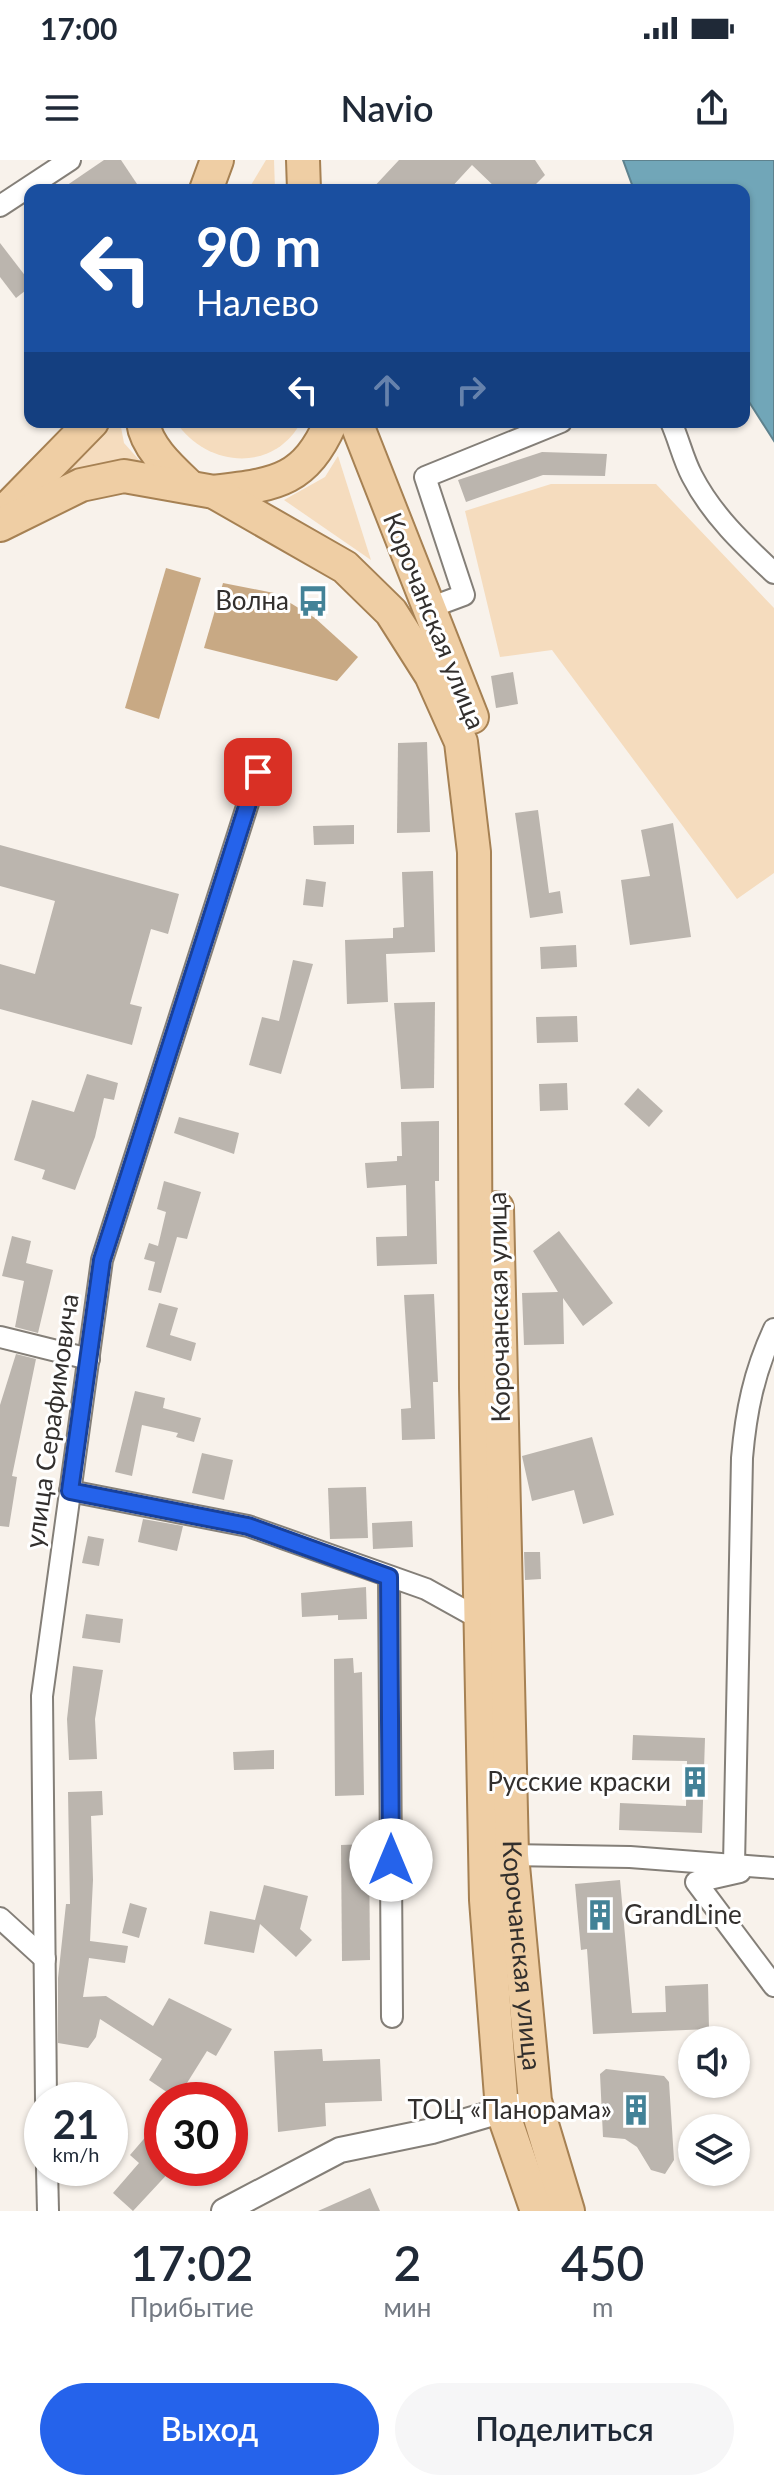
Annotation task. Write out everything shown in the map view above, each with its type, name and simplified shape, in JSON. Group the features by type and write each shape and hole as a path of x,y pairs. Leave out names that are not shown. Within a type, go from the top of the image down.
{"main road":[{"path":"208,184 217,160"},
{"path":"303,160 304,184"},
{"path":"0,516 86,428"},
{"path":"144,428 166,465 202,489"},
{"path":"0,525 81,485 124,476 202,489 264,485 296,472 317,453 328,428"},
{"name":"Корочанская улица","path":"358,428 481,738 494,844 500,1855 486,1900 502,2110 537,2211"},
{"name":"Корочанская улица","path":"202,489 345,567 391,612 431,675 461,742 474,852 480,1619 500,1855 535,2101 568,2211"}],"street":[{"path":"47,184 70,160"},
{"path":"0,206 24,195"},
{"path":"429,608 464,595 425,477 546,428"},
{"path":"673,428 691,474 710,506 738,539 774,573"},
{"name":"улица Серафимовича","path":"46,2082 42,1696 102,1260 258,772"},
{"path":"734,1865 742,1458 746,1412 756,1369 774,1329"},
{"path":"0,1337 89,1359"},
{"path":"70,1491 248,1526 426,1589 480,1619"},
{"path":"389,1577 392,2017"},
{"path":"500,1855 630,1857 767,1868"},
{"path":"767,1868 696,1882 774,1986"},
{"path":"0,1918 45,1959"},
{"path":"224,2211 340,2150 432,2131 535,2101"},
{"path":"47,2186 48,2211"}],"shaded area":[{"path":"266,160 274,160 275,184 252,184"},
{"path":"104,428 121,428 124,443 140,461 106,462 67,471"},
{"path":"181,428 297,428 289,439 274,450 257,457 221,455 189,437"},
{"path":"338,456 371,560 284,500 325,477"},
{"path":"551,484 656,484 774,608 774,873 737,899 552,650 500,657 465,511"},
{"path":"166,568 201,578 159,719 125,708"},
{"path":"223,583 274,593 315,618 358,657 337,681 204,648"}],"water":[{"path":"623,160 774,160 774,441 750,403 750,184 632,184"}],"building":[{"path":"104,160 121,160 137,184 69,184"},
{"path":"399,160 535,160 545,175 536,184 492,184 472,165 455,184 377,184"},
{"path":"0,243 24,274 24,292 16,298 0,277"},
{"path":"542,452 607,454 605,476 543,475 466,502 458,480"},
{"path":"513,672 518,704 496,708 491,676"},
{"path":"427,742 430,832 397,833 398,743"},
{"path":"538,810 549,893 560,891 563,913 530,918 515,813"},
{"path":"673,823 691,937 630,945 621,880 650,876 641,830"},
{"path":"354,825 354,844 314,845 313,826"},
{"path":"0,845 179,894 168,934 151,929 130,1004 142,1007 132,1045 0,1009 0,964 35,974 55,901 0,886"},
{"path":"433,871 435,952 386,954 388,1002 347,1004 345,940 393,938 393,928 404,927 402,872"},
{"path":"306,879 326,882 323,907 303,905"},
{"path":"576,945 577,967 541,969 540,947"},
{"path":"293,960 313,964 281,1074 249,1065 262,1017 279,1021"},
{"path":"435,1002 434,1088 401,1089 394,1003"},
{"path":"577,1016 578,1042 537,1043 536,1017"},
{"path":"87,1074 118,1083 114,1100 104,1098 95,1137 75,1190 42,1179 45,1170 14,1160 32,1100 74,1112"},
{"path":"567,1083 568,1110 540,1111 539,1084"},
{"path":"638,1088 663,1111 649,1127 624,1104"},
{"path":"179,1117 239,1133 234,1154 174,1133"},
{"path":"439,1121 439,1181 435,1181 437,1264 377,1266 376,1237 407,1236 406,1185 367,1188 365,1163 397,1161 397,1156 402,1156 401,1122"},
{"path":"164,1181 201,1192 187,1239 177,1237 161,1293 148,1290 155,1262 144,1259 149,1243 158,1246 166,1212 157,1209"},
{"path":"559,1231 613,1303 583,1326 563,1298 564,1344 524,1345 522,1293 558,1292 533,1251"},
{"path":"12,1236 31,1241 26,1263 53,1270 38,1333 15,1327 24,1281 2,1276"},
{"path":"434,1294 438,1382 433,1382 435,1439 402,1440 401,1409 411,1408 404,1295"},
{"path":"159,1303 178,1308 170,1335 196,1343 191,1361 146,1347"},
{"path":"16,1354 36,1359 12,1476 17,1477 9,1527 0,1526 0,1405"},
{"path":"135,1391 165,1398 163,1408 201,1418 194,1442 176,1437 178,1433 142,1425 132,1476 115,1472"},
{"path":"592,1437 614,1515 583,1524 574,1490 532,1501 522,1456"},
{"path":"202,1453 233,1460 224,1500 192,1493"},
{"path":"366,1487 368,1538 330,1539 328,1488"},
{"path":"143,1519 183,1526 177,1551 138,1542"},
{"path":"412,1521 413,1547 373,1549 372,1523"},
{"path":"88,1536 104,1539 99,1566 82,1563"},
{"path":"524,1552 540,1552 541,1579 525,1580"},
{"path":"366,1587 367,1619 338,1620 338,1615 302,1617 301,1593"},
{"path":"86,1614 123,1619 120,1643 82,1638"},
{"path":"353,1658 354,1673 362,1672 364,1795 335,1796 334,1659"},
{"path":"73,1666 103,1670 95,1719 97,1759 69,1760 67,1719"},
{"name":"Русские краски","path":"633,1735 705,1738 702,1833 619,1830 620,1803 686,1806 687,1761 632,1760"},
{"path":"274,1750 274,1769 234,1770 233,1752"},
{"path":"102,1791 103,1815 91,1816 93,1880 90,1941 128,1946 125,1963 89,1958 83,1997 106,1996 153,2026 169,1998 232,2029 216,2056 207,2051 188,2082 149,2080 162,2059 100,2019 96,2037 88,2048 58,2043 58,1978 66,1904 70,1904 68,1792"},
{"path":"369,1844 370,1960 342,1961 341,1845"},
{"path":"620,1880 632,2013 666,2012 665,1986 708,1984 709,2026 593,2034 587,1949 581,1950 575,1884"},
{"path":"264,1885 308,1896 300,1929 312,1940 296,1957 260,1924 254,1953 204,1944 210,1911 255,1920"},
{"path":"130,1903 147,1908 139,1938 122,1933"},
{"path":"322,2049 323,2061 380,2059 382,2101 325,2103 326,2126 278,2132 274,2051"},
{"name":"ТОЦ «Панорама»","path":"606,2069 664,2076 669,2082 674,2160 665,2174 651,2170 637,2147 625,2139 603,2137 600,2074"},
{"path":"144,2139 144,2186 156,2186 133,2211 113,2193 119,2186 128,2186 128,2176 139,2163 130,2155"},
{"path":"370,2188 380,2211 318,2211"}],"place":[{"name":"Волна","path":"313,601"},
{"name":"Русские краски","path":"695,1782"},
{"name":"GrandLine","path":"600,1915"},
{"name":"ТОЦ «Панорама»","path":"636,2110"}],"route":[{"path":"258,772 102,1260 70,1491 248,1526 389,1577 391,1860"}]}
